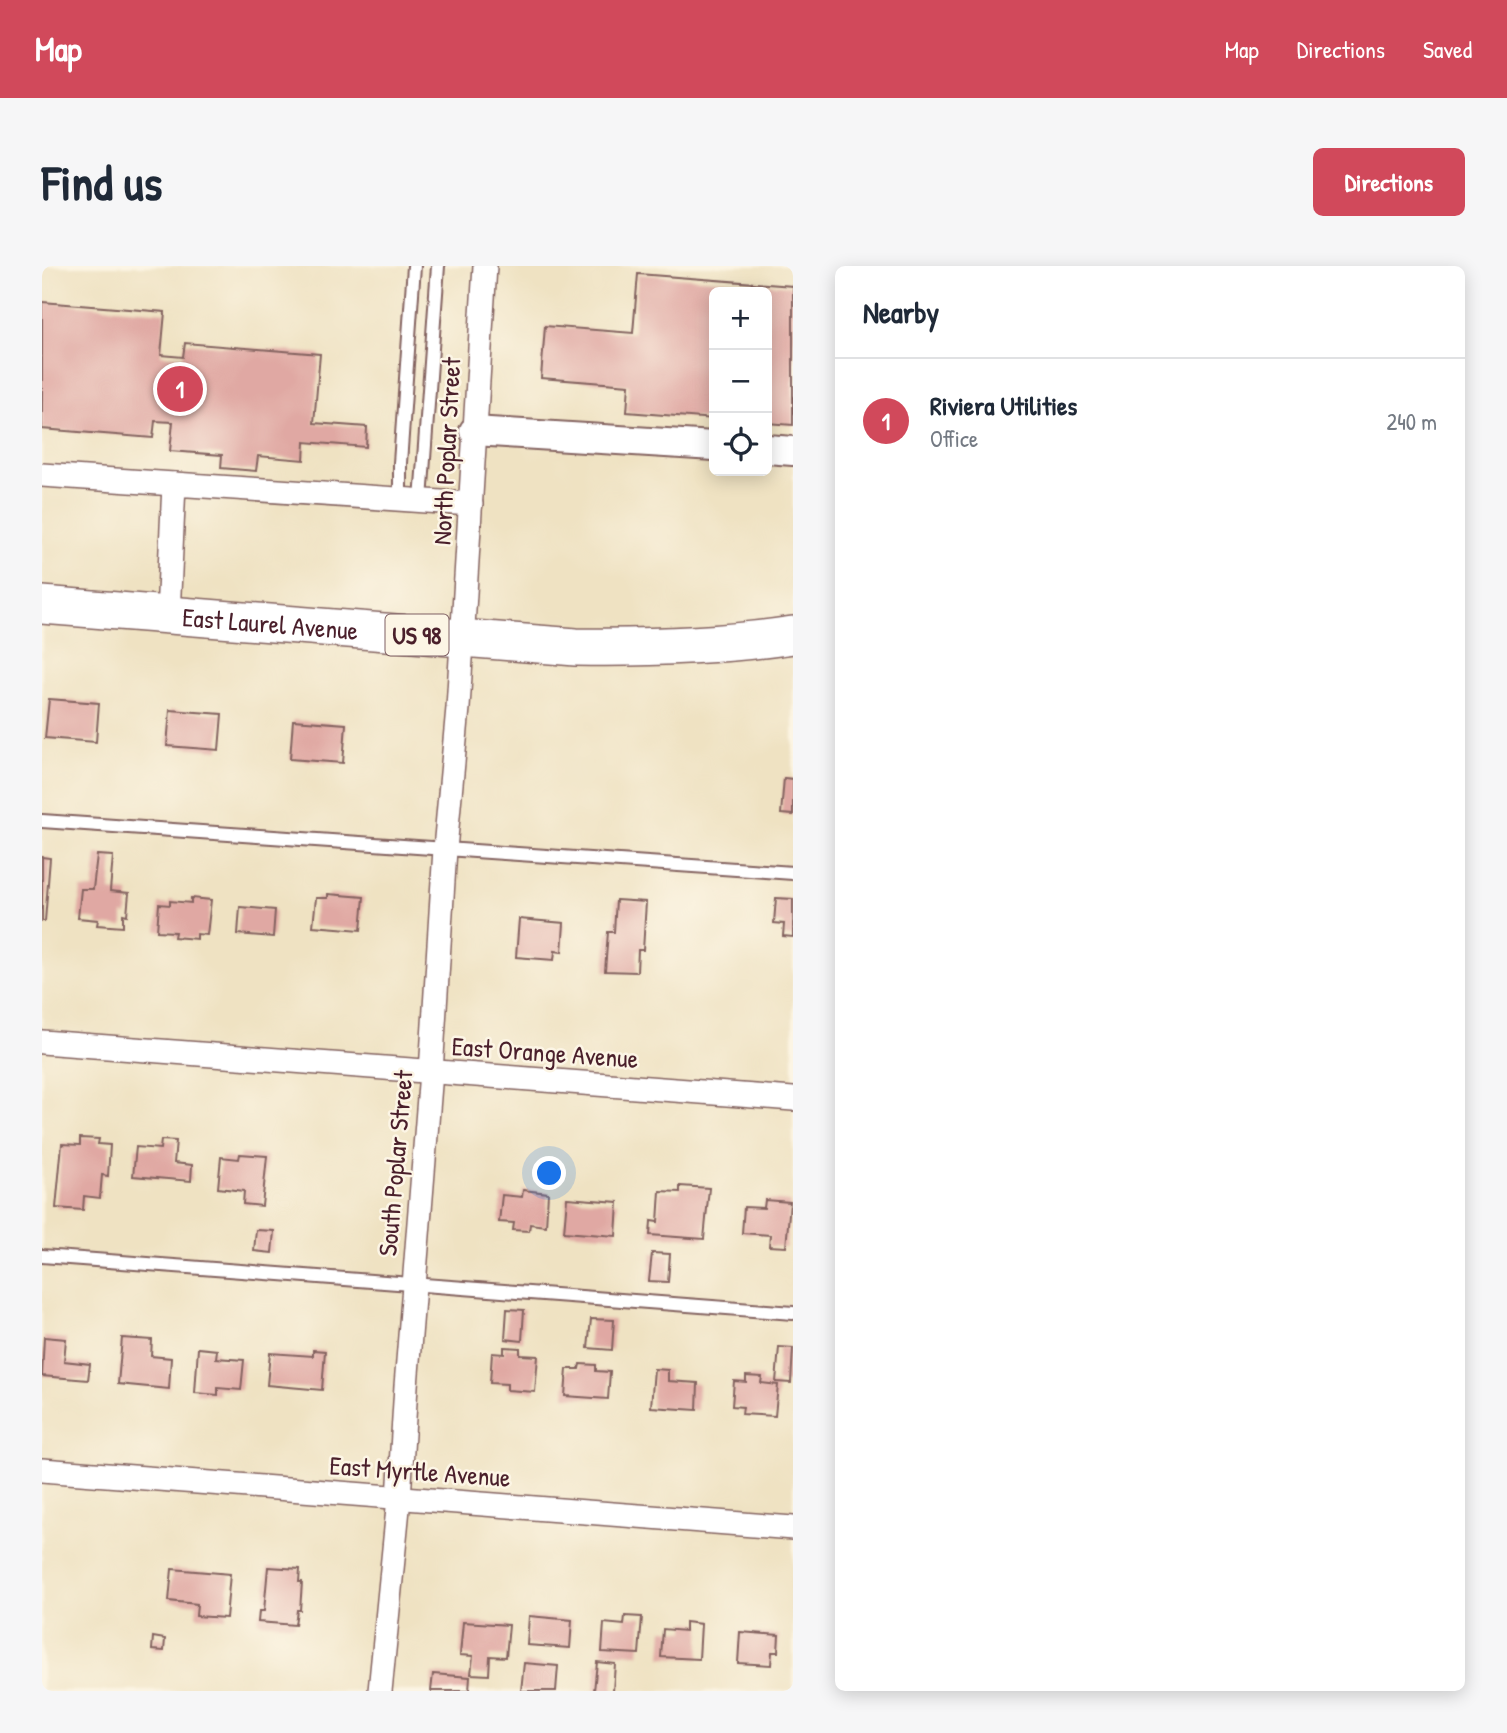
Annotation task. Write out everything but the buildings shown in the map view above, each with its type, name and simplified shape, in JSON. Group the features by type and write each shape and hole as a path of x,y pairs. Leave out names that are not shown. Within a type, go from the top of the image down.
{"main road":[{"name":"East Laurel Avenue","path":"42,606 576,647 625,648 748,642 793,635"}],"street":[{"name":"North Poplar Street","path":"462,639 485,266"},
{"path":"474,431 709,446"},
{"path":"772,449 793,451"},
{"path":"42,475 471,504"},
{"path":"168,615 174,484"},
{"name":"South Poplar Street","path":"380,1691 399,1498 462,639"},
{"name":"East Orange Avenue","path":"42,1042 793,1099"},
{"name":"East Myrtle Avenue","path":"42,1471 793,1528"}],"lane":[{"path":"411,499 400,463 414,266"},
{"path":"411,499 438,266"},
{"path":"42,821 793,873"},
{"path":"42,1256 793,1312"}],"place":[{"name":"Riviera Utilities","path":"180,389"}]}
